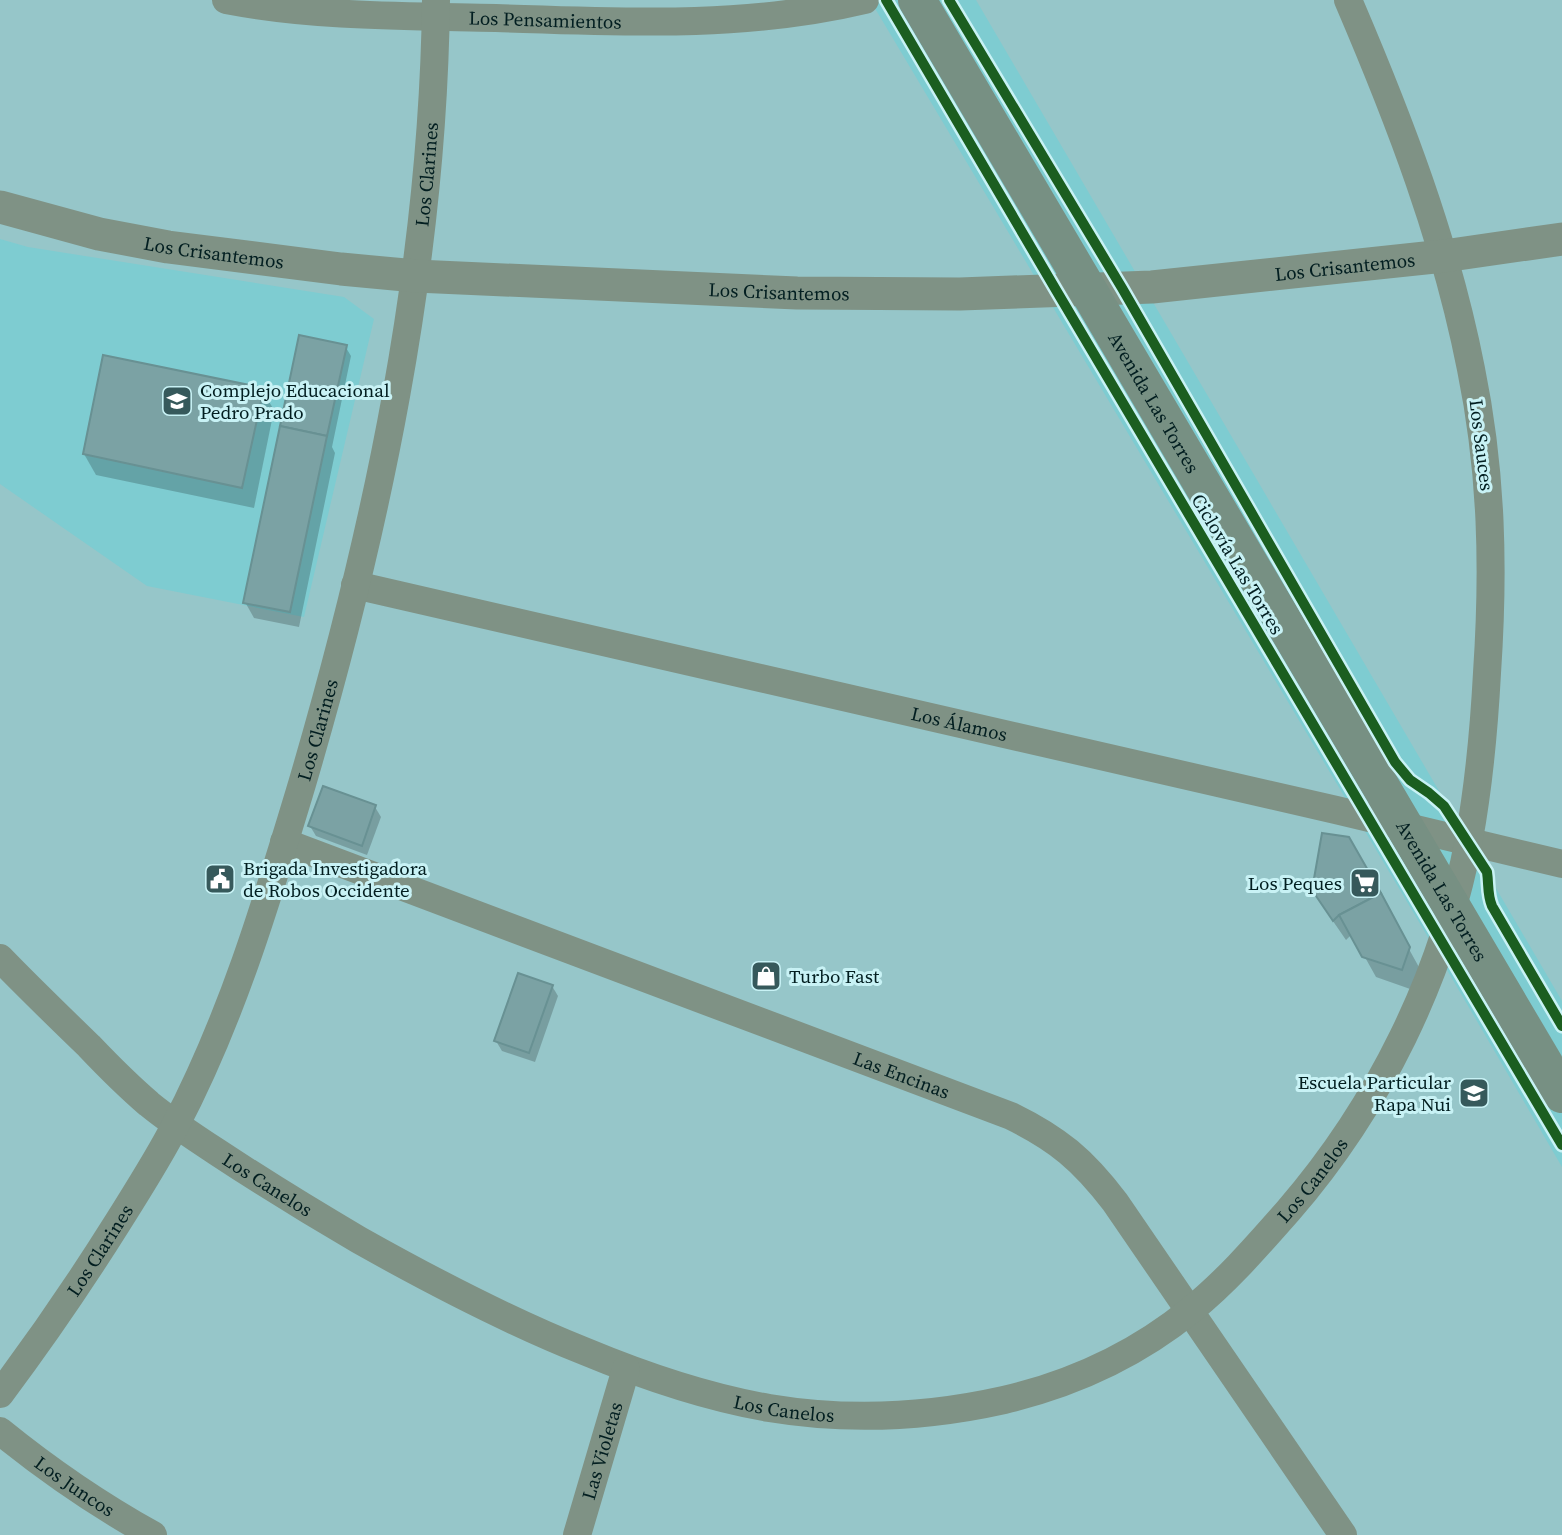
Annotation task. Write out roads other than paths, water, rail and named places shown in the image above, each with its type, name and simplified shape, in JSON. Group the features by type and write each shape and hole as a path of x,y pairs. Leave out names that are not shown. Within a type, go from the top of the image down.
{"main road":[{"name":"Avenida Las Torres","path":"917,0 1562,1094"}],"street":[{"name":"Los Pensamientos","path":"226,0 370,16 436,8 656,22 774,16 865,0"},
{"name":"Los Sauces","path":"1348,0 1398,121 1444,256 1472,371 1482,430 1492,558 1490,623 1481,760 1469,842 1452,907"},
{"name":"Los Clarines","path":"0,1394 85,1275 176,1125 222,1024 256,934 322,714 355,585 399,379 416,275 431,116 436,8"},
{"name":"Los Crisantemos","path":"0,207 99,234 267,261 416,275 811,293 960,294 1152,287 1444,256 1562,239"},
{"name":"Los Álamos","path":"355,585 1404,825 1562,864"},
{"name":"Las Encinas","path":"284,842 1011,1116 1032,1127 1071,1153 1095,1176 1115,1202 1343,1535"},
{"name":"Los Canelos","path":"0,958 130,1087 176,1125 282,1194 400,1263 472,1301 548,1337 626,1369 722,1399 819,1414 873,1416 967,1407 1043,1389 1114,1360 1153,1338 1189,1311 1228,1276 1298,1199 1331,1157 1366,1105 1423,996 1452,907"},
{"name":"Las Violetas","path":"577,1535 626,1369"},
{"name":"Los Juncos","path":"0,1431 86,1495 153,1535"}],"place":[{"name":"Complejo Educacional Pedro Prado","path":"177,401"},
{"name":"Brigada Investigadora de Robos Occidente","path":"220,879"},
{"name":"Los Peques","path":"1365,883"},
{"name":"Turbo Fast","path":"766,976"},
{"name":"Escuela Particular Rapa Nui","path":"1474,1093"}]}
